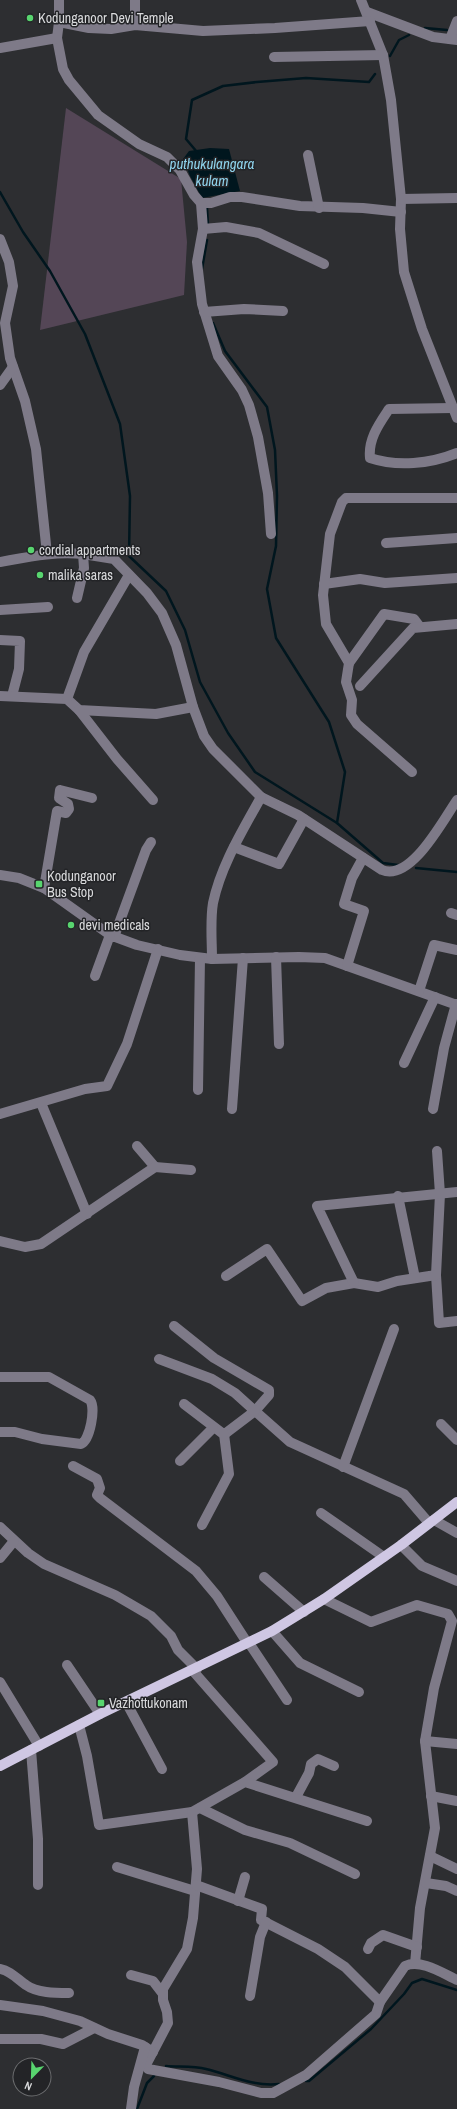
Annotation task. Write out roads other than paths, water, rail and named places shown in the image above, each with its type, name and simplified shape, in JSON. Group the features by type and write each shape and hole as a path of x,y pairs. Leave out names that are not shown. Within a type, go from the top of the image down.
{"main road":[{"path":"0,1766 79,1724 195,1670 272,1631 324,1599 432,1522 457,1502"}],"street":[{"path":"59,0 57,38 63,69 69,80 98,115 139,144 167,157 180,170 194,195 201,202 211,203 230,197 242,197 319,208 363,208 401,212"},
{"path":"135,0 135,25"},
{"path":"361,0 383,55 391,100 401,199 400,229 404,272 422,329 457,418"},
{"path":"59,22 89,28 111,29 135,25 203,31 275,28 368,17 433,37 453,40 457,21"},
{"path":"0,48 57,38"},
{"path":"274,57 383,55"},
{"path":"308,155 319,208"},
{"path":"401,199 457,198"},
{"path":"201,202 203,229 197,262 204,312 218,356 242,390 249,405 258,437 268,493 271,534"},
{"path":"203,229 226,227 259,233 324,264"},
{"path":"0,239 9,262 13,286 6,323 10,358 25,401 36,449 47,554"},
{"path":"204,312 244,309 283,312"},
{"path":"0,385 13,367"},
{"path":"453,408 388,409 376,430 369,448 370,458 385,463 423,462 457,453"},
{"path":"349,663 326,624 324,610 324,584 330,534 344,499 457,498"},
{"path":"386,543 457,538"},
{"path":"0,562 66,552 114,559 147,593 167,622 176,645 193,707 209,744 261,797 304,819 363,858 386,871 394,872 404,868 424,848 457,800"},
{"path":"77,598 84,568 83,554"},
{"path":"67,699 84,652 130,575"},
{"path":"324,584 360,579 385,583 457,578"},
{"path":"0,610 48,607"},
{"path":"412,772 354,720 352,715 352,700 346,682 349,663 384,614 414,619 420,627"},
{"path":"360,686 413,628 457,624"},
{"path":"0,640 20,641 19,669 12,696"},
{"path":"0,696 67,699 79,710 153,800"},
{"path":"79,710 156,714 193,707"},
{"path":"44,888 57,811 66,813 69,808 68,804 59,798 60,790 92,798"},
{"path":"212,959 213,904 219,880 234,847 261,797"},
{"path":"234,847 279,864 304,819"},
{"path":"95,976 146,850 151,842"},
{"path":"348,966 364,911 344,904 352,878 363,858"},
{"path":"0,875 19,878 44,888 112,936 137,945 200,958 212,959 276,957 324,958 456,1004 444,1048 433,1109"},
{"path":"419,991 434,945 457,950"},
{"path":"0,1114 41,1103 85,1088 107,1086 126,1044 158,949"},
{"path":"276,957 279,1044"},
{"path":"198,1090 200,958"},
{"path":"232,1109 243,958"},
{"path":"404,1063 435,997"},
{"path":"41,1103 87,1214"},
{"path":"137,1146 155,1167"},
{"path":"437,1151 440,1194 436,1275 440,1323 457,1321"},
{"path":"0,1241 25,1247 41,1244 155,1167 191,1170"},
{"path":"354,1283 317,1206 398,1196 457,1192"},
{"path":"398,1196 415,1278"},
{"path":"226,1276 267,1249 302,1301 326,1288 354,1283 378,1287 397,1281 436,1275"},
{"path":"174,1326 214,1358 269,1391 269,1395 255,1411 224,1434"},
{"path":"343,1467 394,1329"},
{"path":"159,1359 212,1379 235,1393 290,1442 404,1494 432,1522 457,1533"},
{"path":"0,1377 49,1377 90,1400 93,1405 89,1436 85,1442 81,1444 42,1439 14,1432 0,1432"},
{"path":"184,1404 213,1428 224,1434"},
{"path":"441,1424 457,1440"},
{"path":"180,1461 213,1428"},
{"path":"202,1525 229,1474 224,1434"},
{"path":"73,1466 97,1479 100,1488 98,1496 196,1571 218,1596 248,1643 288,1700"},
{"path":"321,1513 384,1557"},
{"path":"0,1527 28,1553 44,1564 115,1594 151,1616 171,1636 178,1650 273,1762 245,1782 196,1810 99,1825 87,1756 79,1724"},
{"path":"0,1558 14,1541"},
{"path":"400,1545 422,1566 457,1582"},
{"path":"264,1577 304,1612"},
{"path":"324,1599 371,1622 417,1605 448,1614 452,1621 434,1688 425,1741 434,1828 426,1883 420,1908 415,1964"},
{"path":"272,1631 300,1663 359,1692"},
{"path":"67,1665 100,1714"},
{"path":"0,1682 35,1748 38,1885"},
{"path":"126,1702 162,1769"},
{"path":"425,1741 457,1744"},
{"path":"296,1797 309,1773 311,1764 318,1760 334,1766"},
{"path":"245,1782 296,1797 367,1821"},
{"path":"431,1796 457,1800"},
{"path":"196,1810 246,1830 290,1843 355,1874"},
{"path":"163,1994 175,1968 187,1949 193,1918 196,1888 196,1810"},
{"path":"430,1856 457,1868"},
{"path":"117,1867 196,1888 262,1909 261,1920 318,1949 345,1968 380,2002"},
{"path":"238,1901 245,1877"},
{"path":"426,1883 446,1886 457,1891"},
{"path":"250,1996 260,1937 266,1922"},
{"path":"368,1948 371,1943 383,1935 417,1947"},
{"path":"149,2049 146,2065 148,2069 219,2082 261,2093 273,2093 306,2075 376,2014 380,2002 404,1966 411,1963 415,1964 437,1970 457,1980"},
{"path":"0,1969 7,1970 28,1986 36,1989 68,1993"},
{"path":"131,1975 153,1981 163,1994 168,2024 149,2049 134,2087 131,2109"},
{"path":"0,2005 43,2011 94,2028 149,2049"},
{"path":"0,2039 41,2039 63,2044 94,2028"}],"water":[{"name":"puthukulangara kulam","path":"210,148 229,149 240,191 202,198 183,159 189,151"}],"waterway":[{"path":"425,28 447,30"},
{"path":"390,56 399,40 409,35"},
{"path":"197,152 186,139 192,100 223,86 306,78 369,82 375,74"},
{"path":"0,192 23,232 50,271 85,334 120,424 130,496 129,556 166,591 185,630 200,682 228,733 255,772 337,823 383,863 398,865"},
{"path":"207,208 208,225"},
{"path":"202,269 207,240"},
{"path":"213,323 225,351 267,407 275,450 277,496 276,546 267,589 276,638 329,722 345,772 337,823"},
{"path":"416,868 457,872"},
{"path":"306,2081 309,2081 371,2029 404,1994 412,1983 422,1979 457,1990"},
{"path":"166,2066 201,2068 260,2084 279,2084"},
{"path":"137,2109 147,2083 154,2076"}],"place":[{"name":"Kodunganoor Devi Temple","path":"30,18"},
{"name":"cordial appartments","path":"31,550"},
{"name":"malika saras","path":"40,575"},
{"name":"Kodunganoor Bus Stop","path":"39,884"},
{"name":"devi medicals","path":"71,925"},
{"name":"Vazhottukonam","path":"101,1703"}]}
